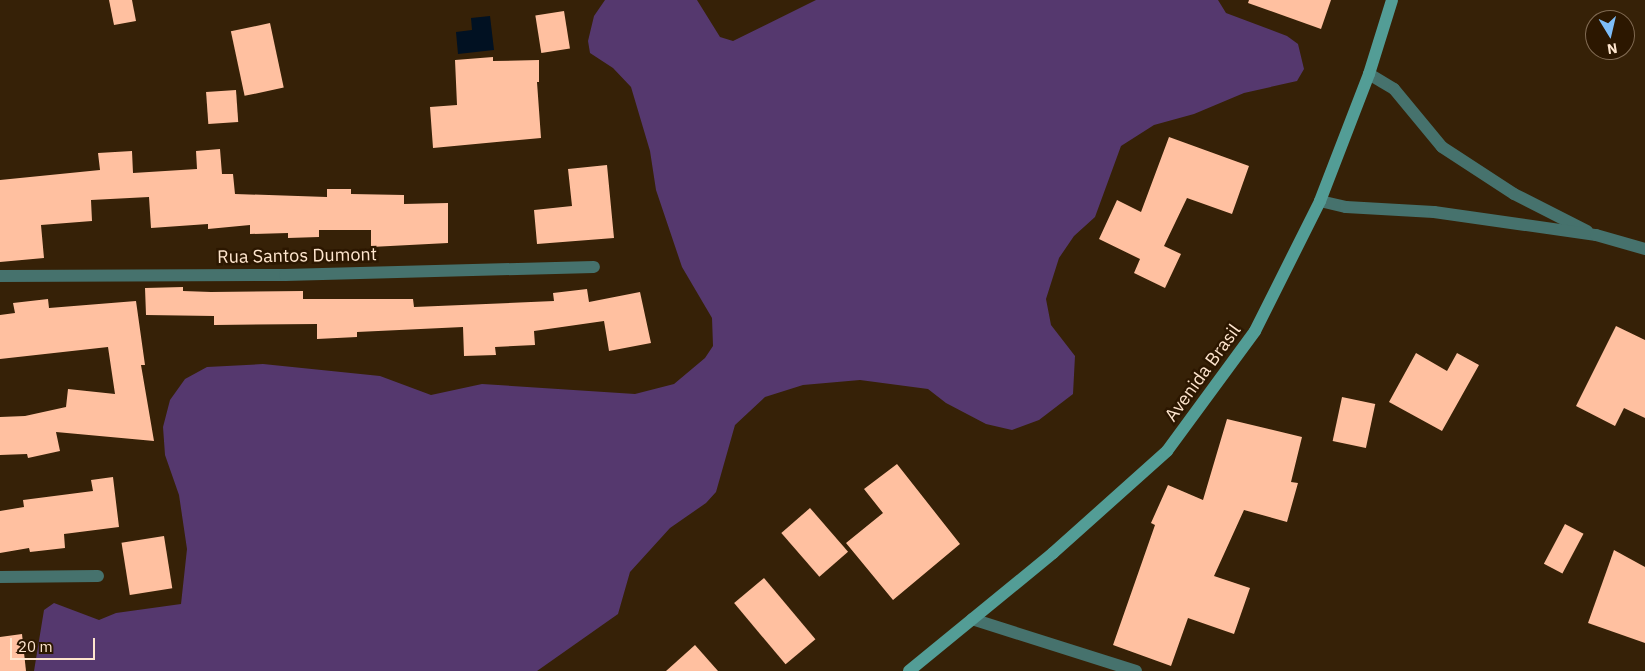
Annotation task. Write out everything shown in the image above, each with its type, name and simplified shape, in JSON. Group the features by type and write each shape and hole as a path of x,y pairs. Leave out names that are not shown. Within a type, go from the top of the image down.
{"street":[{"name":"Avenida Brasil","path":"909,671 1053,553 1167,451 1255,331 1320,201 1369,74 1392,0"},
{"path":"1369,74 1394,89 1442,147 1514,194 1596,236"},
{"path":"1320,201 1346,207 1434,212 1596,236 1645,249"},
{"name":"Rua Santos Dumont","path":"0,276 285,275 594,267"},
{"path":"0,577 98,576"},
{"path":"972,619 1136,671"}],"shaded area":[{"path":"605,0 697,0 720,37 733,41 816,0 1218,0 1226,13 1287,36 1298,44 1304,69 1297,81 1244,93 1194,114 1154,125 1121,146 1095,217 1074,236 1059,258 1046,299 1051,325 1075,356 1073,394 1039,420 1012,430 986,424 946,403 928,389 860,380 803,385 765,397 735,425 716,492 706,503 670,528 630,572 618,614 537,671 34,671 44,610 54,603 99,620 116,613 181,604 187,549 179,495 165,455 163,427 170,400 185,379 207,367 263,364 380,376 431,395 482,384 635,394 674,384 705,358 713,346 712,318 682,267 656,190 650,151 631,87 613,68 590,53 588,41 594,16"}],"water":[{"path":"490,16 494,50 458,54 456,32 472,30 471,18"}],"building":[{"path":"109,0 132,0 136,21 114,25"},
{"path":"1249,0 1331,0 1321,29 1248,3"},
{"path":"564,11 570,49 541,53 535,16"},
{"path":"270,23 284,88 245,96 231,31"},
{"path":"493,57 493,61 539,60 539,82 537,82 541,138 433,148 430,107 457,105 455,60"},
{"path":"236,90 238,122 208,124 206,92"},
{"path":"1169,137 1249,166 1232,214 1187,198 1164,246 1181,254 1165,288 1134,273 1140,259 1099,239 1117,200 1141,212"},
{"path":"220,149 222,174 233,174 235,194 327,197 327,189 351,189 351,194 404,195 404,204 448,203 448,243 371,247 371,230 319,230 319,237 288,238 288,233 250,234 250,225 208,229 208,224 151,228 149,197 91,200 92,221 41,225 44,258 0,262 0,180 100,170 98,153 132,151 133,173 197,169 196,151"},
{"path":"607,165 614,238 537,244 534,210 572,206 568,169"},
{"path":"183,287 183,291 211,292 303,291 303,299 413,299 414,307 554,301 553,293 587,289 589,302 640,292 651,343 609,351 604,321 534,331 535,345 495,347 496,355 464,356 463,327 357,332 357,337 317,339 317,324 214,325 214,316 146,315 145,288"},
{"path":"48,299 49,308 136,301 145,365 141,365 154,441 56,432 60,451 28,458 27,454 0,455 0,417 25,416 66,407 68,389 115,394 108,347 0,359 0,315 15,313 13,303"},
{"path":"1616,326 1645,340 1645,418 1624,408 1615,426 1576,406"},
{"path":"1416,353 1447,371 1457,353 1479,365 1442,431 1389,402"},
{"path":"1342,397 1375,404 1366,448 1333,441"},
{"path":"1227,419 1302,437 1291,482 1298,483 1287,522 1244,510 1214,576 1250,588 1234,634 1188,618 1171,666 1113,645 1155,525 1151,523 1168,485 1203,500"},
{"path":"897,464 960,544 893,600 846,543 883,513 864,489"},
{"path":"113,477 119,527 64,534 65,548 30,552 29,548 0,553 0,511 24,507 23,500 93,491 91,480"},
{"path":"810,508 848,552 819,577 781,533"},
{"path":"1565,524 1584,534 1562,574 1544,564"},
{"path":"164,536 172,588 130,595 122,543"},
{"path":"1614,550 1645,567 1645,643 1588,623"},
{"path":"764,578 815,639 786,664 734,603"},
{"path":"22,634 26,671 0,671 0,637"},
{"path":"695,645 718,671 666,671"}]}
